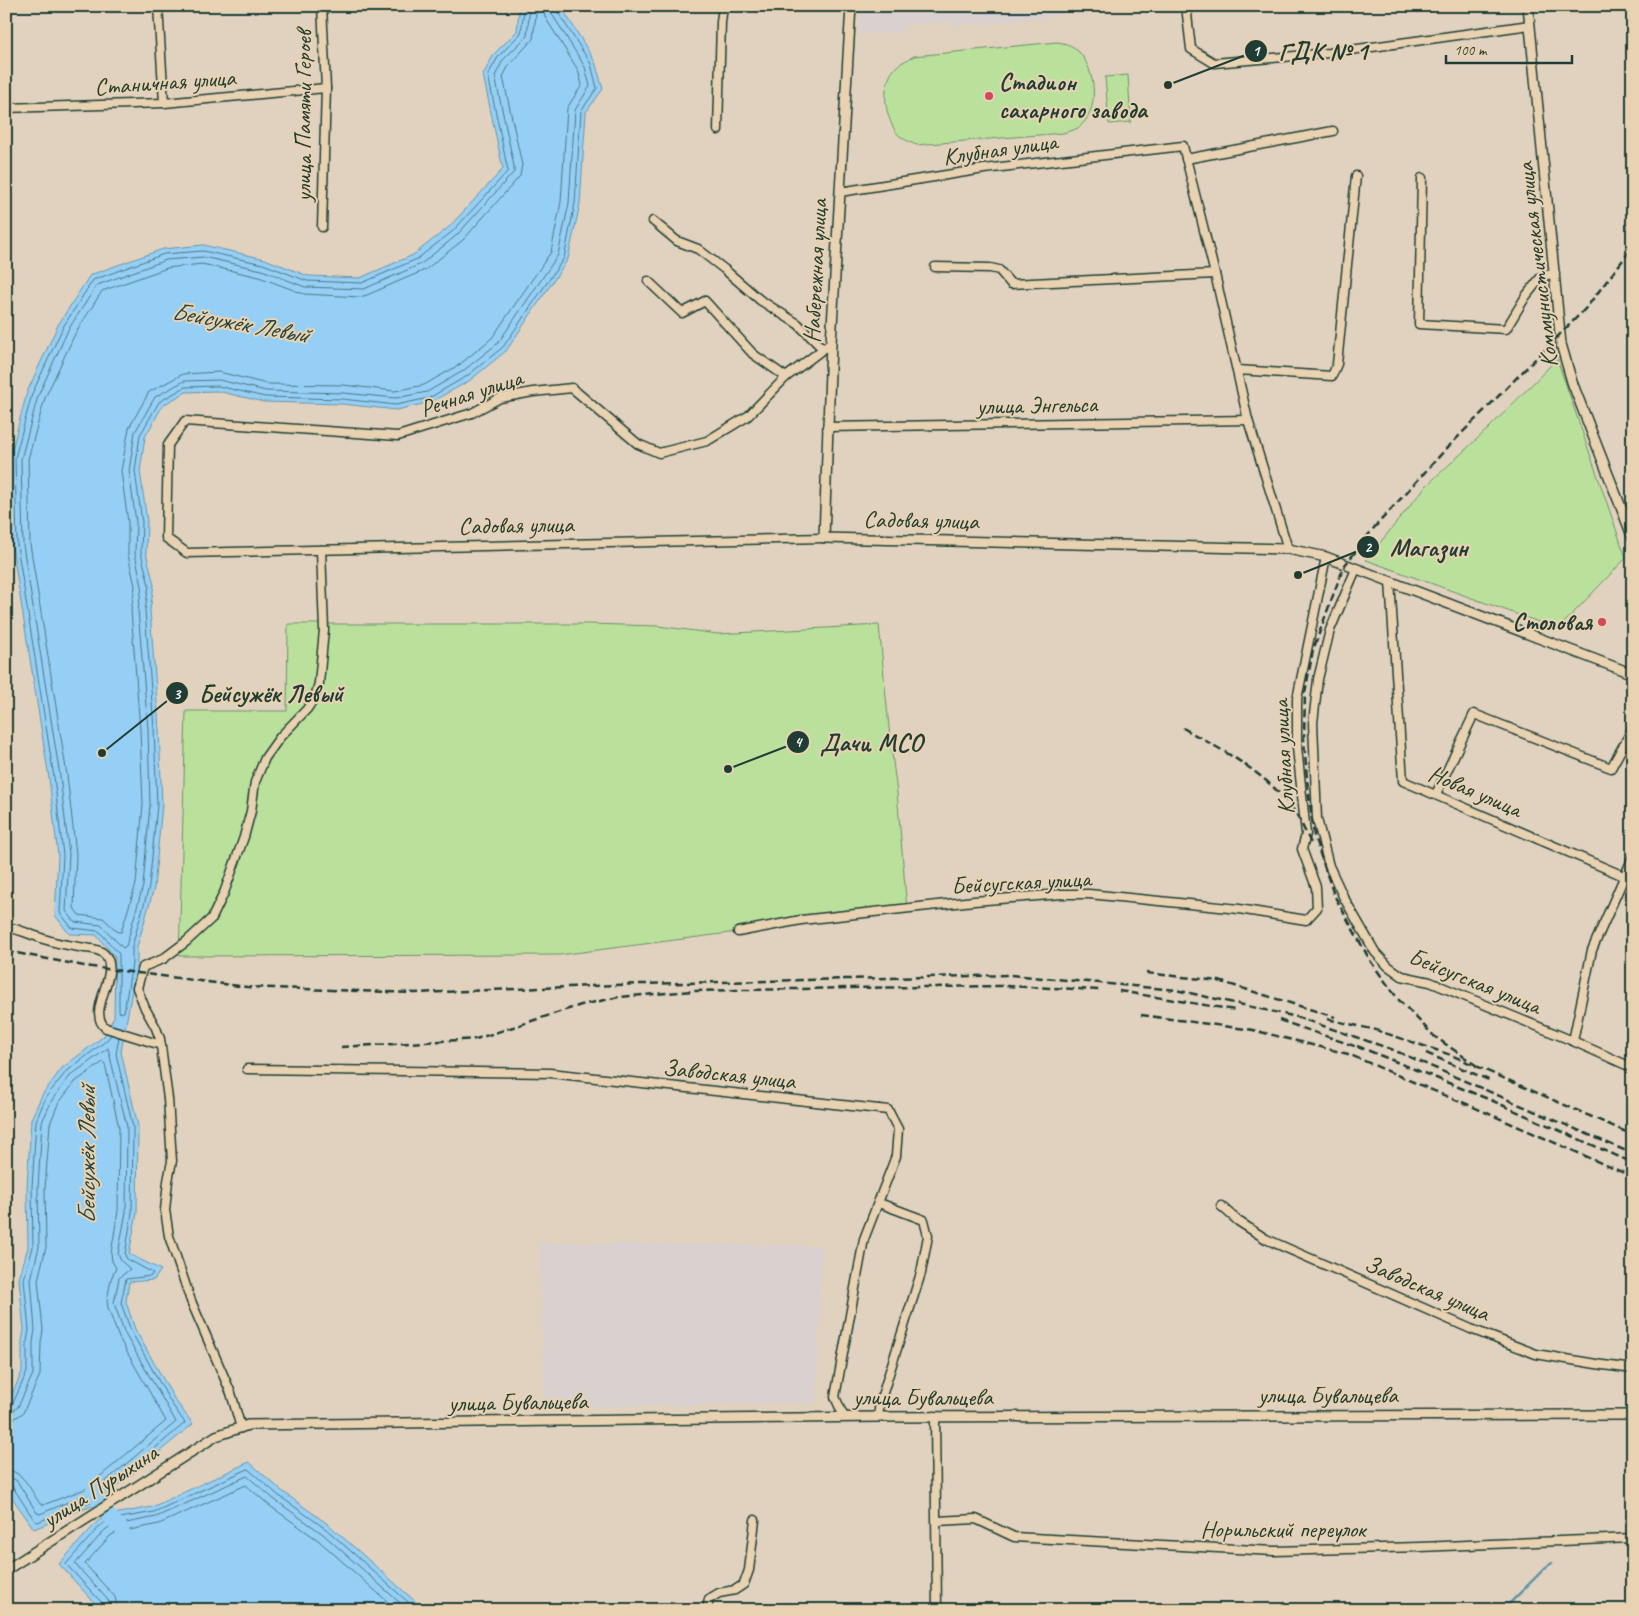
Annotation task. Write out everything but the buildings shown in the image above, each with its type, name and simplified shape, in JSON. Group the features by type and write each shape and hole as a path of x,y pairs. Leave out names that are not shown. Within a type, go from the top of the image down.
{"street":[{"path":"158,6 164,103"},
{"name":"улица Памяти Героев","path":"322,6 326,88 322,227"},
{"path":"718,130 723,6"},
{"name":"Набережная улица","path":"824,538 831,343 851,6"},
{"path":"1186,6 1192,49 1214,63 1329,53 1530,25"},
{"name":"Коммунистическая улица","path":"1528,6 1561,344 1572,382 1633,538"},
{"name":"Станичная улица","path":"6,108 164,103 326,88"},
{"path":"1288,550 1248,420 1215,274 1186,159 1333,131"},
{"name":"Клубная улица","path":"840,192 984,169 1183,146 1186,159"},
{"path":"1237,370 1332,376 1337,364 1356,176"},
{"path":"1422,178 1419,324 1506,329 1526,296 1542,277 1555,273"},
{"path":"653,221 677,241 698,249 760,300 798,324 822,348"},
{"path":"935,267 990,268 998,270 1011,284 1215,274"},
{"path":"648,281 682,313 705,300 753,354 786,377"},
{"name":"Речная улица","path":"187,553 166,538 168,445 186,421 398,436 472,413 500,398 572,388 638,444 659,453 707,441 748,416 786,377 831,343"},
{"name":"улица Энгельса","path":"827,427 1248,420"},
{"name":"Садовая улица","path":"187,553 824,538 1288,550 1326,557 1633,674"},
{"path":"241,1428 231,1392 191,1301 169,1236 165,1210 172,1161 171,1132 161,1045 156,1028 137,988 143,967 163,959 188,941 212,918 224,893 244,837 251,811 255,782 265,758 280,737 307,709 315,697 320,683 324,630 321,550"},
{"name":"Клубная улица","path":"1306,920 1317,908 1316,887 1302,849 1306,834 1297,747 1297,699 1326,557"},
{"name":"Бейсугская улица","path":"1356,569 1330,630 1318,680 1313,723 1317,819 1329,866 1344,898 1375,952 1388,966 1402,976 1430,982 1633,1068"},
{"name":"Новая улица","path":"1390,581 1403,780 1633,880"},
{"path":"1436,794 1474,714 1611,768 1633,728"},
{"path":"1573,1041 1592,950 1633,857"},
{"name":"Бейсугская улица","path":"738,932 801,920 1062,894 1089,894 1239,909 1306,920"},
{"path":"6,927 48,941 96,950 104,954 109,963 106,988 100,1007 99,1019 102,1025 106,1028 161,1045"},
{"name":"Заводская улица","path":"247,1069 550,1073 888,1110 898,1129 896,1156 864,1239 835,1397 844,1417"},
{"path":"878,1417 880,1402 921,1273 928,1236 924,1220 879,1203"},
{"name":"Заводская улица","path":"1221,1206 1238,1221 1266,1239 1479,1332 1536,1354 1633,1369"},
{"path":"935,1416 937,1610"},
{"name":"улица Бувальцева","path":"216,1436 258,1425 935,1416 1633,1416"},
{"name":"улица Пурыхина","path":"6,1570 216,1436"},
{"name":"Норильский переулок","path":"937,1521 976,1519 1014,1538 1274,1551 1633,1538"},
{"path":"707,1610 709,1599 719,1593 735,1590 744,1584 749,1570 755,1520"}],"shaded area":[{"path":"861,6 1096,6 1058,10 1058,16 954,26 955,21 902,26 902,32 859,34"},
{"path":"539,1243 822,1246 816,1403 545,1407"}],"green space":[{"name":"Стадион сахарного завода","path":"1057,42 1073,47 1078,51 1089,68 1092,79 1093,101 1090,112 1078,128 1063,133 916,145 900,136 892,125 886,99 888,81 897,66 914,56"},
{"path":"1128,75 1131,122 1109,124 1105,77"},
{"path":"1557,359 1626,558 1558,629 1366,560 1426,486 1490,427"},
{"path":"288,624 589,624 658,626 718,634 879,625 907,910 559,955 179,956 186,711 287,711"}],"water":[{"name":"Бейсужёк Левый","path":"517,6 561,6 595,62 603,89 586,112 580,204 568,259 506,351 469,381 431,402 397,410 342,404 264,402 217,391 186,392 163,405 145,437 140,471 147,521 146,552 154,585 150,610 159,729 162,805 154,888 137,947 137,963 121,1052 138,1126 137,1213 129,1254 161,1270 154,1280 129,1282 126,1302 135,1329 175,1400 193,1424 93,1506 34,1529 11,1496 6,1484 6,1426 9,1401 22,1372 24,1330 19,1279 28,1247 27,1188 31,1119 42,1095 62,1068 104,1036 114,1017 115,957 96,935 69,934 55,915 58,856 49,778 12,546 10,457 27,392 58,325 90,275 163,249 203,245 265,259 308,276 360,278 413,255 449,227 503,169 483,75 494,54 517,31 519,10"},
{"path":"249,1462 282,1491 329,1525 425,1610 101,1610 59,1564 98,1521 108,1515 152,1507"}],"waterway":[{"name":"Бейсужёк Левый","path":"93,1484 99,1503 122,1529"},
{"path":"1495,1610 1501,1605 1509,1604 1552,1563"}],"railway":[{"path":"1477,1066 1434,1036 1398,999 1371,962 1334,895 1314,836 1307,779 1304,740 1305,693 1313,650 1345,565 1373,529 1446,449 1586,308 1633,247"},
{"path":"1183,728 1231,756 1275,789 1298,817 1312,845"},
{"path":"6,951 84,966 247,987 415,993 642,984 1011,975 1176,990 1297,1017 1391,1049 1633,1154"},
{"path":"1146,973 1219,981 1335,1017"},
{"path":"341,1047 476,1039 581,1005 619,997 692,991 1004,986 1101,990"},
{"path":"1119,991 1235,1010"},
{"path":"1141,1015 1253,1030 1348,1054 1467,1105"},
{"path":"1327,1019 1376,1030 1451,1055 1633,1135"},
{"path":"1279,1020 1363,1049"},
{"path":"1357,1046 1493,1101 1633,1163"},
{"path":"1426,1053 1491,1081"},
{"path":"1462,1102 1633,1177"}],"place":[{"name":"ГДК № 1","path":"1168,85"},
{"name":"Стадион сахарного завода","path":"989,96"},
{"name":"Магазин","path":"1298,575"},
{"name":"Столовая","path":"1602,622"},
{"name":"Бейсужёк Левый","path":"102,753"},
{"name":"Дачи МСО","path":"728,769"}]}
